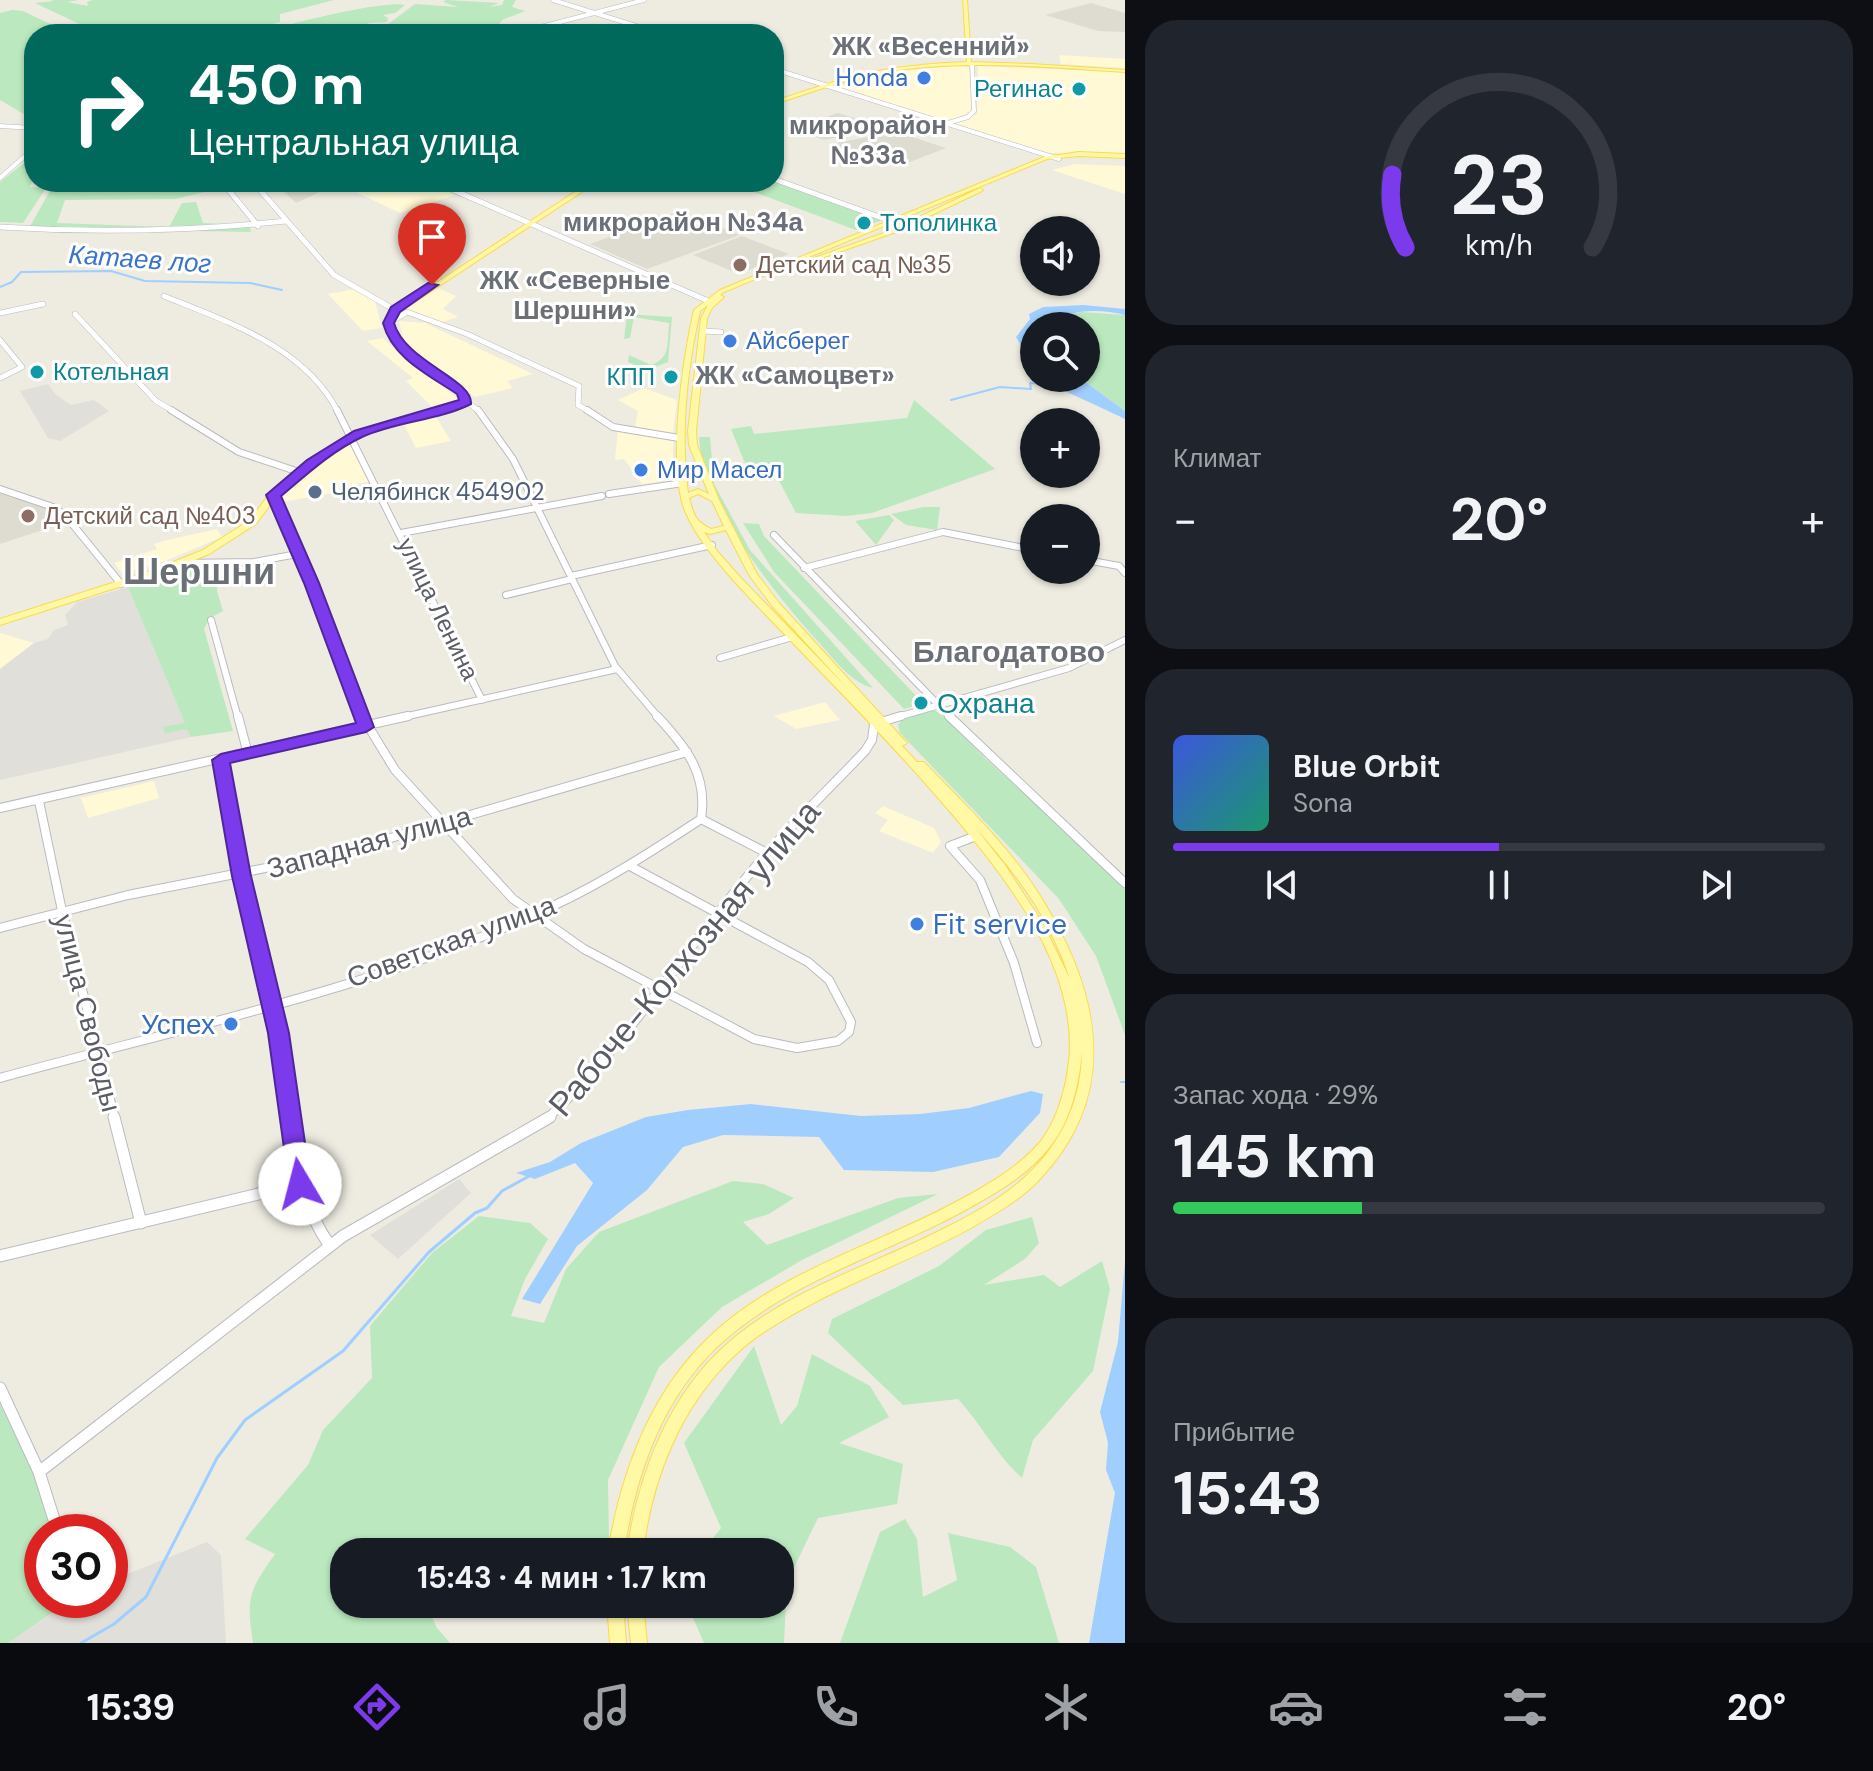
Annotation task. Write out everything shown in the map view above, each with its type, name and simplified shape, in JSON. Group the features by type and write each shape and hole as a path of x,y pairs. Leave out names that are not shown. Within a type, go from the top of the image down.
{"main road":[{"path":"967,0 971,64"},
{"path":"784,98 890,70 971,64"},
{"path":"784,97 820,83 877,69 971,64 1125,70"},
{"path":"619,1538 634,1467 683,1378 714,1341 747,1315 791,1290 996,1186 1045,1146 1056,1124 1073,1069 1076,1034 1071,998 1052,950 1027,904 976,836 753,575 715,500 693,445 703,331 710,301 893,222 1056,158"},
{"path":"638,1538 645,1503 666,1443 702,1384 726,1354 754,1330 830,1287 992,1208 1035,1175 1060,1149 1085,1095 1090,1035 1082,990 1062,942 1017,871 878,722 732,573 697,525 685,497 679,438 695,315 710,301 893,222 1056,158 1125,158"},
{"path":"797,264 849,249 937,213 981,188"},
{"path":"0,622 181,563 242,531 273,495 299,472 352,438 466,401 462,392 402,350 389,323 395,310 579,192"},
{"path":"685,497 698,491 715,500"},
{"path":"697,525 710,532 728,527"},
{"path":"616,1618 618,1643"},
{"path":"636,1618 639,1643"}],"street":[{"path":"553,0 630,24"},
{"path":"552,24 644,0"},
{"path":"613,8 609,13 614,19"},
{"path":"948,124 968,117 974,111 971,64"},
{"path":"784,72 1056,158"},
{"path":"0,126 24,127"},
{"path":"0,178 24,157"},
{"path":"784,183 893,222"},
{"path":"230,192 258,226"},
{"path":"261,192 334,275 395,310"},
{"path":"457,192 710,301"},
{"path":"0,227 78,231 258,226 286,221"},
{"name":"улица Ленина","path":"164,296 259,335 325,387 401,533 482,700"},
{"path":"0,313 43,304"},
{"path":"389,323 407,312 467,334 579,386 578,405 613,427 679,438"},
{"path":"75,314 156,401 239,452 299,472"},
{"path":"703,331 721,332"},
{"path":"0,340 22,367 0,378"},
{"path":"466,401 485,416 539,508 617,669 687,752 697,771 705,807 701,819 767,853"},
{"path":"401,533 683,483"},
{"path":"0,489 53,507 65,515 121,584"},
{"path":"273,495 319,601 366,727 395,770 513,899 584,949 754,1039 797,1048 838,1041 849,1032 851,1022 829,980 808,962 722,912 630,866"},
{"path":"804,568 943,532 1020,547"},
{"path":"774,535 937,705 1125,883"},
{"path":"506,595 712,545"},
{"path":"181,563 254,562 297,554"},
{"path":"1100,563 1119,566 1125,573"},
{"path":"211,620 248,754"},
{"path":"720,658 792,637"},
{"path":"878,722 1069,668 1125,640"},
{"path":"0,808 617,669"},
{"name":"Рабоче-Колхозная улица","path":"39,1472 330,1246 543,1123 579,1089 663,989 767,853 865,751 878,722"},
{"name":"Западная улица","path":"0,928 171,886 242,876 444,824 581,778 687,752"},
{"path":"221,760 242,876 270,1002 300,1184 312,1220 330,1246"},
{"name":"улица Свободы","path":"39,801 62,911 141,1223"},
{"name":"Советская улица","path":"0,1078 402,966 533,915 630,866 701,819"},
{"path":"976,836 950,846 980,880 1014,963 1037,1043"},
{"path":"0,1256 300,1184"},
{"path":"0,1388 39,1472 52,1514"}],"shaded area":[{"path":"1091,3 1125,13 1125,32 1098,31 1045,15"},
{"path":"1059,55 1125,59 1125,68 1061,64"},
{"path":"963,65 969,68 971,111 949,122 837,87 890,72"},
{"path":"978,66 1125,72 1125,155 1048,153 954,124 977,114"},
{"path":"838,113 886,128 824,140 792,128"},
{"path":"897,132 946,148 897,167 830,144"},
{"path":"1075,164 1125,166 1125,194 1052,170"},
{"path":"284,192 320,192 296,203"},
{"path":"356,192 448,192 455,195 400,213"},
{"path":"680,211 740,235 647,269 590,244"},
{"name":"Детский сад №35","path":"742,236 789,254 739,274 693,255"},
{"path":"436,287 456,296 443,309 458,317 433,325 402,310"},
{"path":"356,289 375,301 382,328 363,331 328,294"},
{"path":"399,321 425,323 533,374 507,381 513,388 475,397 405,345"},
{"path":"383,338 404,358 460,400 434,409 406,381 413,378 367,341"},
{"path":"48,384 56,395 71,405 94,400 109,411 60,441 48,438 20,391"},
{"path":"644,388 677,400 673,433 635,428 638,411 618,400"},
{"path":"436,417 451,441 416,448 403,423"},
{"path":"618,429 673,439 673,480 642,484 624,459 615,460"},
{"path":"351,443 370,481 334,489 333,493 282,502 283,494 305,472"},
{"name":"Детский сад №403","path":"0,492 44,506 64,523 0,544"},
{"path":"217,529 222,537 163,562 122,573 114,563 157,549 154,544"},
{"path":"128,587 191,737 0,780 0,669 34,643 48,639 54,630 68,625 65,615 77,602"},
{"path":"0,633 34,643 0,669"},
{"path":"825,702 840,720 796,729 774,716"},
{"path":"154,781 159,798 88,818 81,798"},
{"path":"883,806 934,828 941,842 933,853 879,831 888,820 875,813"},
{"path":"459,1179 471,1193 398,1259 370,1235"},
{"path":"207,1542 221,1555 226,1643 8,1643 45,1618 128,1618 128,1574"}],"green space":[{"path":"50,0 79,0 67,2 88,6 87,2 93,0 334,0 280,14 280,22 272,24 79,24 35,3 54,1"},
{"path":"504,0 516,0 512,7 525,11 499,24 388,24 415,4 458,7 443,2 499,3 489,7 502,5"},
{"path":"405,5 395,13 383,15 388,18 387,22 367,23 369,24 293,24 357,9"},
{"path":"23,11 50,24 24,24 24,114 0,100 0,13"},
{"path":"24,163 24,192 43,192 23,223 0,222 0,182"},
{"path":"784,185 880,220 856,230 754,192 784,192"},
{"path":"49,192 204,192 176,199 65,200 57,223 169,227 182,203 196,202 203,223 249,225 251,232 29,228"},
{"path":"1100,313 1125,315 1125,411 1099,392"},
{"path":"627,314 672,317 668,362 647,370 628,362 629,355 651,365 662,358 667,349 669,323 634,317 630,338 624,339"},
{"path":"914,400 995,469 872,513 846,516 796,513 776,475 756,474 744,461 731,429 751,426 754,434 907,418"},
{"path":"699,437 710,437 714,484 750,550 873,688 852,677 833,659 785,603 745,549 713,492 703,464"},
{"path":"940,507 937,530 906,525 891,514"},
{"path":"889,515 894,520 876,545 855,521"},
{"path":"743,523 759,524 764,536 920,700 915,701 918,705 904,709 774,572"},
{"path":"218,565 217,591 223,611 210,618 204,629 233,731 191,737 187,729 165,733 163,727 185,723 128,587 177,570"},
{"path":"931,710 939,712 986,759 1125,885 1125,1035 1096,956 1059,899 900,733 898,725 903,719"},
{"path":"733,1181 763,1184 794,1198 769,1214 743,1222 767,1245 898,1198 938,1194 802,1260 722,1307 659,1367 608,1480 609,1538 330,1538 330,1618 432,1618 450,1643 253,1643 250,1615 252,1595 275,1554 245,1539 308,1465 323,1430 372,1378 370,1326 432,1253 479,1216 530,1223 548,1239 525,1279 511,1316 544,1323 566,1269 599,1232"},
{"path":"1032,1217 1039,1243 1025,1259 984,1285 1044,1275 1060,1287 1102,1261 1110,1289 1093,1371 1033,1440 1022,1478 1004,1460 958,1399 903,1405 828,1333 832,1319 939,1266 986,1230"},
{"path":"754,1346 781,1425 797,1406 812,1354 870,1386 889,1417 839,1443 903,1464 897,1504 818,1518 794,1568 794,1538 713,1538 721,1528 684,1443"},
{"path":"0,1404 33,1472 47,1514 24,1514 24,1618 45,1618 8,1643 0,1643"},
{"path":"905,1519 917,1539 923,1597 957,1580 948,1533 1010,1547 1036,1567 1059,1643 840,1643 880,1532"},
{"path":"693,1618 785,1618 784,1643 704,1643"}],"water":[{"path":"1083,305 1125,309 1125,315 1084,311 1033,312 1043,307"},
{"path":"1068,392 1099,392 1125,411 1125,419"},
{"path":"1031,1091 1043,1094 1040,1113 999,1157 933,1172 844,1170 819,1137 723,1135 683,1147 647,1190 577,1246 540,1304 522,1299 593,1183 575,1163 535,1179 516,1173 550,1162 581,1143 646,1117 688,1110 751,1104 861,1116 920,1114 969,1108"},
{"path":"1125,1261 1125,1643 1089,1643 1115,1493 1106,1470 1108,1443 1100,1412 1118,1342"}],"waterway":[{"name":"Катаев лог","path":"0,287 12,282 21,272 111,271 145,281 250,283 282,290"},
{"name":"Катаев лог","path":"951,400 1000,387 1020,388"},
{"path":"81,1643 114,1624 146,1597 217,1458 245,1420 343,1351 429,1252 475,1213 487,1208 502,1191 531,1175"}],"place":[{"name":"Honda","path":"924,78"},
{"name":"Регинас","path":"1079,89"},
{"name":"Тополинка","path":"864,223"},
{"name":"Детский сад №35","path":"740,265"},
{"name":"Айсберег","path":"730,341"},
{"name":"Котельная","path":"37,372"},
{"name":"КПП","path":"671,377"},
{"name":"Мир Масел","path":"641,470"},
{"name":"Челябинск 454902","path":"315,492"},
{"name":"Детский сад №403","path":"28,516"},
{"name":"Охрана","path":"921,703"},
{"name":"Fit service","path":"917,924"},
{"name":"Успех","path":"231,1024"}],"district":[{"name":"ЖК «Весенний»","path":"931,46"},
{"name":"микрорайон №33а","path":"868,140"},
{"name":"микрорайон №34а","path":"683,222"},
{"name":"ЖК «Северные Шершни»","path":"575,295"},
{"name":"ЖК «Самоцвет»","path":"795,375"},
{"name":"Шершни","path":"199,571"},
{"name":"Благодатово","path":"1009,652"}],"route":[{"path":"300,1184 278,1033 242,876 221,760 366,727 305,565 297,554 273,495 299,472 359,433 463,405 467,397 462,392 402,350 391,334 389,323 395,310 432,285"}]}
